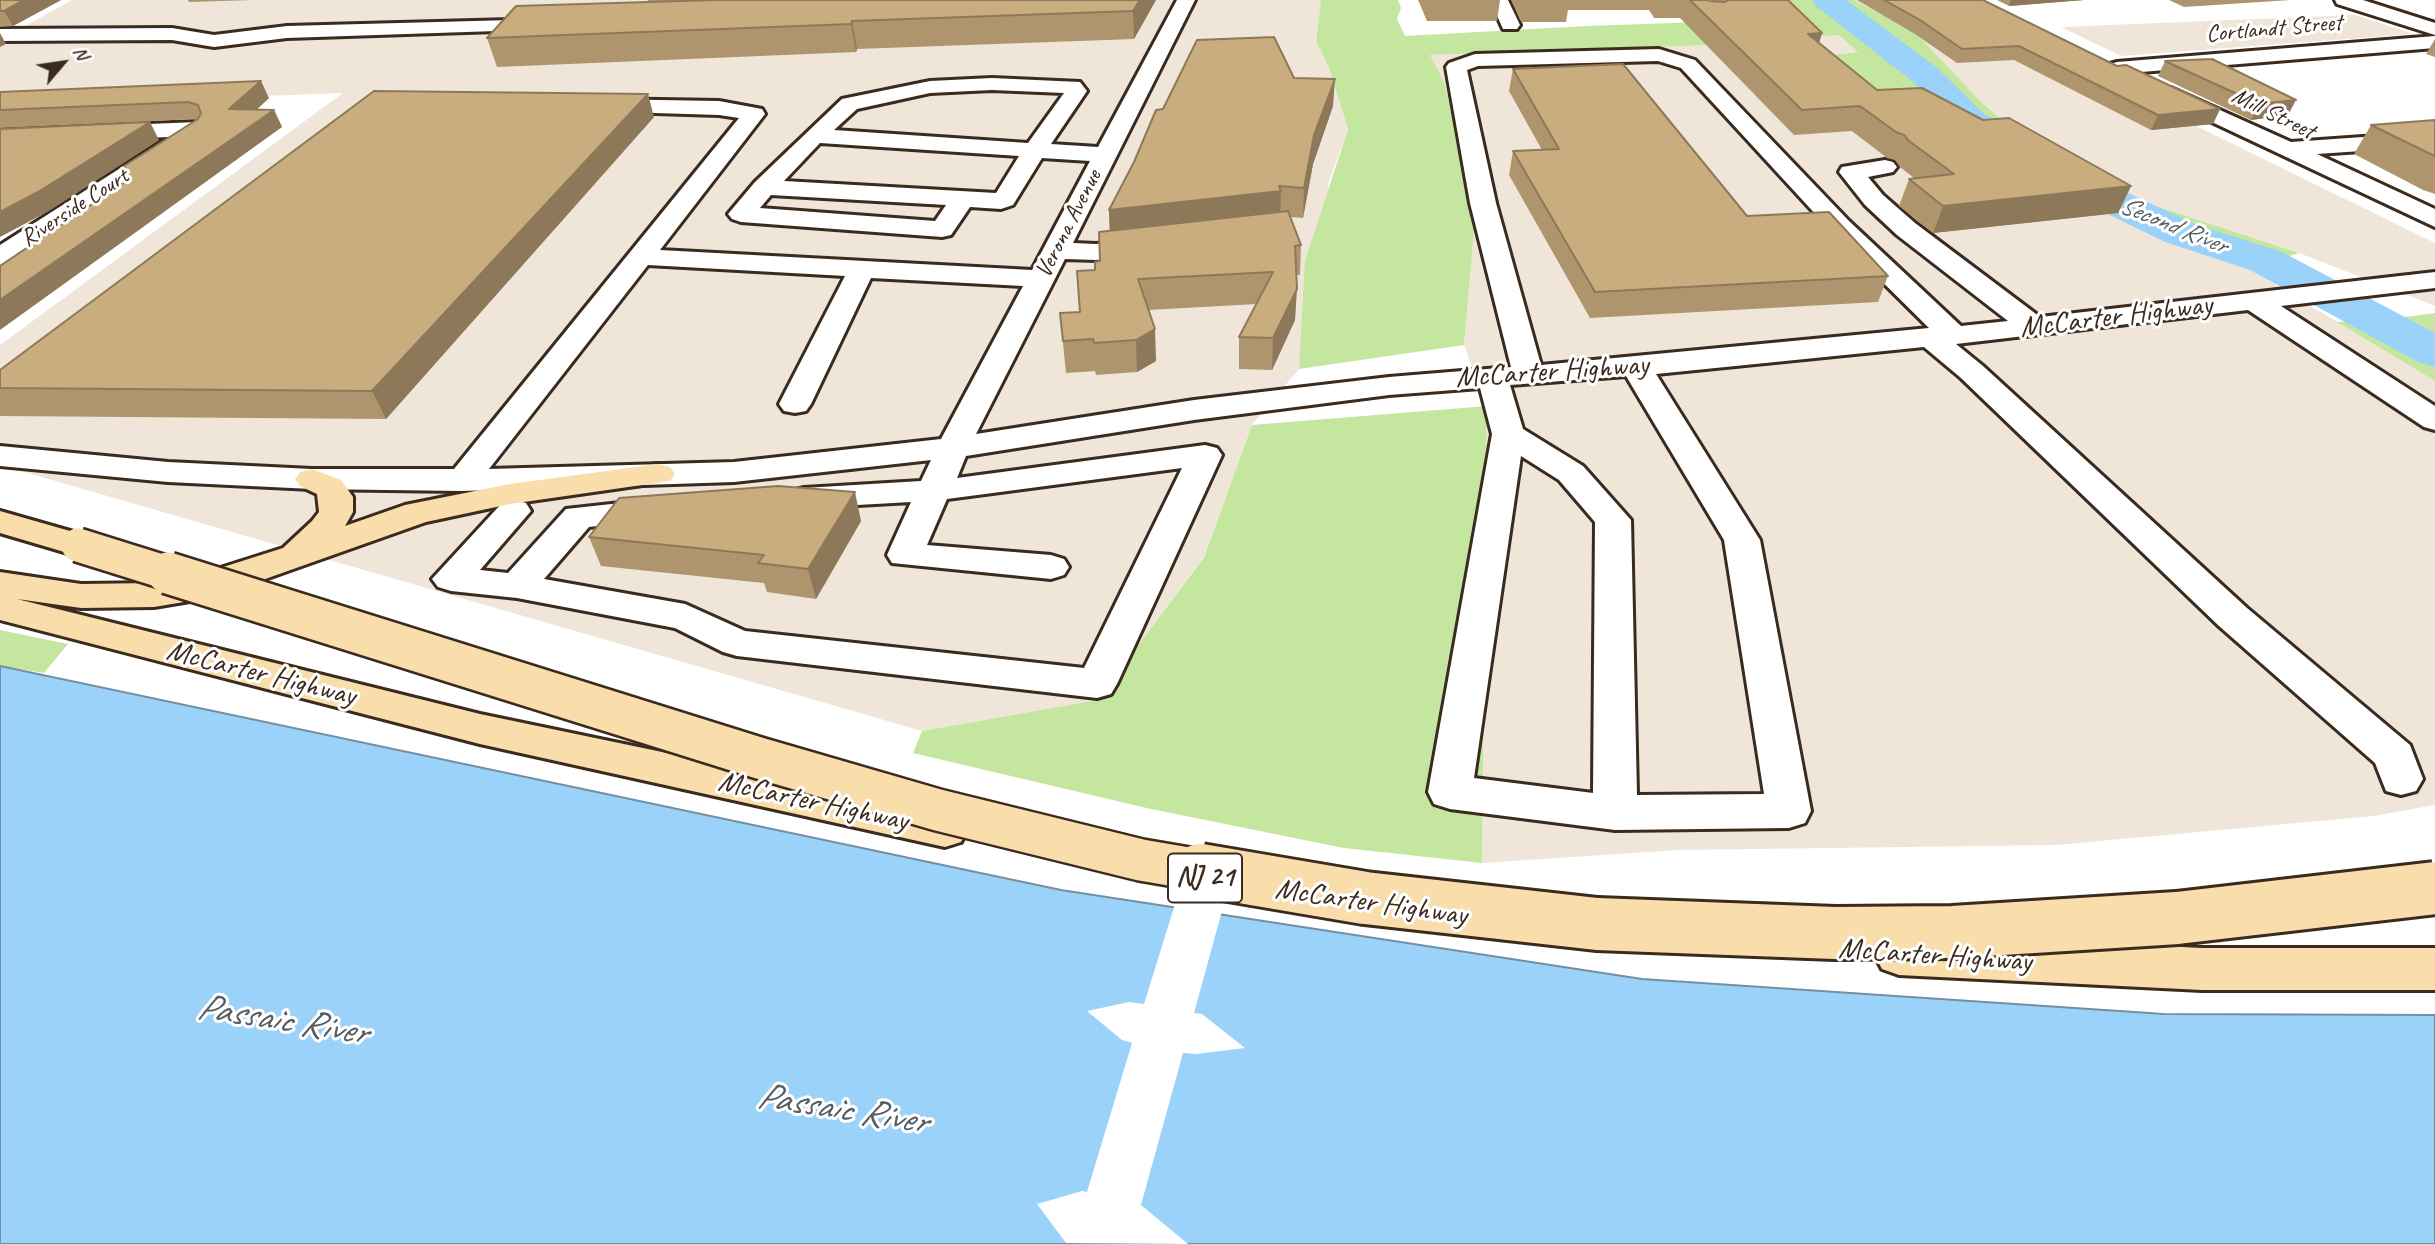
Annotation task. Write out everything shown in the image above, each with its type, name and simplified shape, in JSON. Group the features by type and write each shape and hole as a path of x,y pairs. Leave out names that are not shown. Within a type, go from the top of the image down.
{"highway":[{"path":"0,584 69,594 114,597 154,595 195,588 238,576 417,513 510,494 659,474"},
{"path":"238,576 306,545 325,529 336,512 336,497 329,486 312,479"},
{"name":"NJ 21","path":"0,522 759,758 938,810 1141,860 1365,898 1597,924 1835,933 1953,932 2177,918 2435,888"},
{"name":"McCarter Highway","path":"0,607 366,701 613,759 923,825 1245,886 1367,904 1591,931 1965,959 2202,969 2435,969"}],"street":[{"name":"Verona Avenue","path":"1051,566 905,555 953,448 1186,0"},
{"path":"1499,0 1510,25"},
{"path":"2345,0 2435,29"},
{"path":"0,35 172,34 214,41 287,32 575,25"},
{"name":"Cortlandt Street","path":"2117,68 2435,42"},
{"path":"1636,365 1742,540 1789,811 1615,813 1450,792 1508,434 1510,374 1483,203 1455,67 1475,60 1659,55 1688,64 1982,381 2234,617 2395,756 2401,779"},
{"name":"Mill Street","path":"2092,56 2435,219"},
{"path":"764,187 962,200 1004,200 1076,91 1072,87 992,84 930,87 850,104 814,136 764,187 741,214 942,229 962,200"},
{"path":"880,98 1011,106"},
{"path":"462,481 754,114 719,108 569,106"},
{"path":"1037,108 1064,109"},
{"name":"Riverside Court","path":"0,137 197,129 0,257"},
{"path":"814,136 1105,155"},
{"path":"2286,149 2435,139"},
{"path":"1885,167 1851,172 1874,200 1906,229 2033,326"},
{"path":"1055,251 1096,252 1175,243"},
{"path":"640,257 1040,279"},
{"path":"795,404 862,269"},
{"name":"McCarter Highway","path":"0,456 120,469 312,479 462,481 734,472 953,448 1274,398 1941,336 2435,280"},
{"path":"2265,299 2435,420"},
{"path":"1508,434 1571,473 1613,520 1615,813"},
{"path":"514,511 451,579 517,586 685,617 737,643 1097,684 1205,455 933,491 763,501 578,517 517,586"}],"shaded area":[{"path":"72,0 1321,0 1316,41 1329,68 1348,129 1329,181 1299,369 1252,425 1204,556 1097,700 922,731 0,465 0,345 343,93 0,106 0,37 7,36"},
{"path":"1853,0 1939,0 2435,243 2435,306 2299,253 2144,202 2027,140 1983,104 1920,37 1894,20"},
{"path":"2355,15 2414,34 2121,56 2061,27"},
{"path":"1839,35 1859,52 1803,57 2118,213 2218,250 2435,381 2435,805 2374,816 2056,845 1678,850 1482,863 1487,406 1464,345 1475,221 1430,55 1711,45"}],"green space":[{"path":"1321,0 1398,0 1401,8 1397,19 1405,36 1732,21 1787,0 1853,0 1894,20 1920,37 1983,104 2027,140 2144,202 2299,253 2249,268 2218,250 2118,213 1999,144 1802,58 1858,52 1839,35 1711,45 1430,55 1444,82 1475,221 1464,345 1299,369 1305,261 1348,129 1329,68 1316,41"},
{"path":"2435,313 2435,381 2337,322 2398,318"},
{"path":"1487,406 1482,863 1344,848 1151,809 913,753 922,731 1097,700 1204,557 1252,425"},
{"path":"0,630 68,644 44,673 0,666"}],"water":[{"name":"Passaic River","path":"0,666 1061,890 1642,979 2164,1014 2435,1015 2435,1244 0,1244"}],"pier":[{"path":"1175,904 1222,911 1194,1013 1202,1014 1245,1048 1183,1053 1141,1205 1188,1244 1066,1243 1037,1204 1082,1191 1087,1192 1132,1043 1122,1040 1087,1011 1129,1002 1144,1004"}],"building":[{"path":"0,0 24,0 0,11"},
{"path":"714,0 1140,0 1133,11 487,38 516,6"},
{"path":"1690,0 1788,0 1822,33 1808,34 1877,90 1922,88 1983,120 2009,118 2131,186 1943,206 1909,179 1954,174 1904,135 1860,106 1802,110"},
{"path":"1884,0 1983,0 2117,66 2126,65 2220,109 2158,115 2019,46 1962,49 1920,20"},
{"path":"1274,37 1294,78 1335,79 1314,135 1304,188 1279,186 1281,191 1109,210 1134,162 1156,110 1163,109 1197,40"},
{"path":"2212,59 2296,100 2259,104 2165,61"},
{"path":"1623,64 1747,216 1829,212 1888,276 1595,292 1513,151 1559,149 1513,69"},
{"path":"261,81 229,109 274,110 0,300 0,266 131,178 124,166 198,119 201,113 198,105 188,102 0,110 0,92"},
{"path":"374,91 648,94 372,391 0,388 0,370"},
{"path":"2435,120 2435,156 2371,125"},
{"path":"150,122 38,192 0,212 0,129"},
{"path":"1288,211 1301,245 1295,246 1297,289 1273,338 1239,337 1273,272 1138,279 1155,329 1136,340 1094,343 1093,339 1063,341 1060,313 1080,312 1077,271 1095,270 1095,262 1100,261 1099,232"},
{"path":"778,486 855,492 808,569 758,563 764,555 589,537 619,498"}],"waterway":[{"name":"Second River","path":"1827,0 1924,74 1970,121 2064,178 2180,233 2266,261 2435,352"}]}
